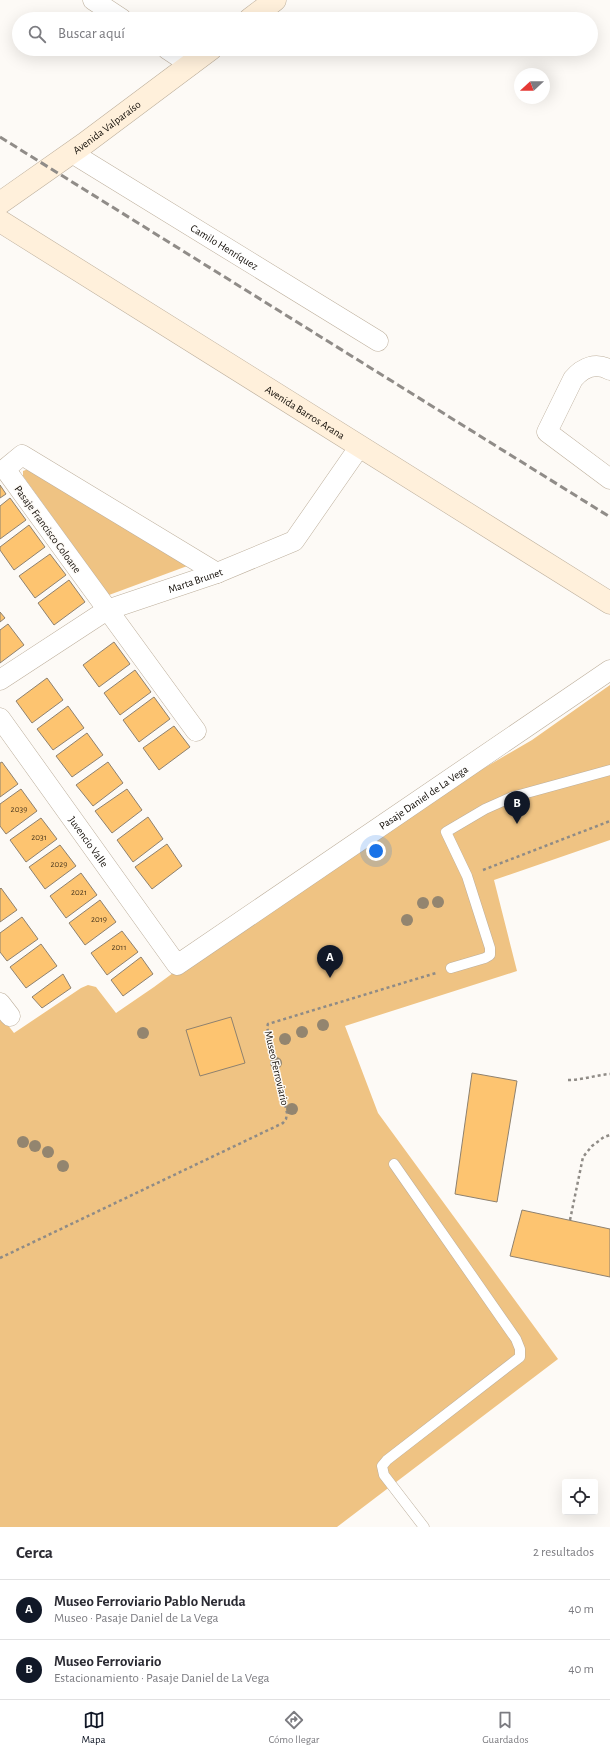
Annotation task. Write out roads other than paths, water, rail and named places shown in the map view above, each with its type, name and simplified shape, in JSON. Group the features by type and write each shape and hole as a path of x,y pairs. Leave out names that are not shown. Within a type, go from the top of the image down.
{"main road":[{"path":"259,12 275,0"},
{"name":"Avenida Valparaíso","path":"0,203 72,153 202,56"},
{"name":"Avenida Barros Arana","path":"0,220 610,603"}],"street":[{"path":"93,0 111,12"},
{"path":"178,56 191,65"},
{"name":"Camilo Henríquez","path":"72,153 378,341"},
{"path":"610,370 599,366 592,366 578,372 573,379 547,432 610,479"},
{"name":"Marta Brunet","path":"0,680 107,610 217,573 294,540 360,446"},
{"name":"Pasaje Francisco Coloane","path":"196,731 6,470 22,455 217,573"},
{"name":"Pasaje Daniel de La Vega","path":"177,965 610,670"},
{"name":"Juvencio Valle","path":"0,718 177,965"}],"lane":[{"path":"451,968 485,958 490,955 490,948 468,876 446,832 485,809 512,797 610,770"},
{"path":"394,1164 516,1340 520,1349 520,1357 387,1460 382,1466 384,1475 424,1527"}],"railway":[{"path":"0,137 610,517"}],"place":[{"name":"Museo Ferroviario","path":"517,824"},
{"name":"Museo Ferroviario Pablo Neruda","path":"330,978"}]}
